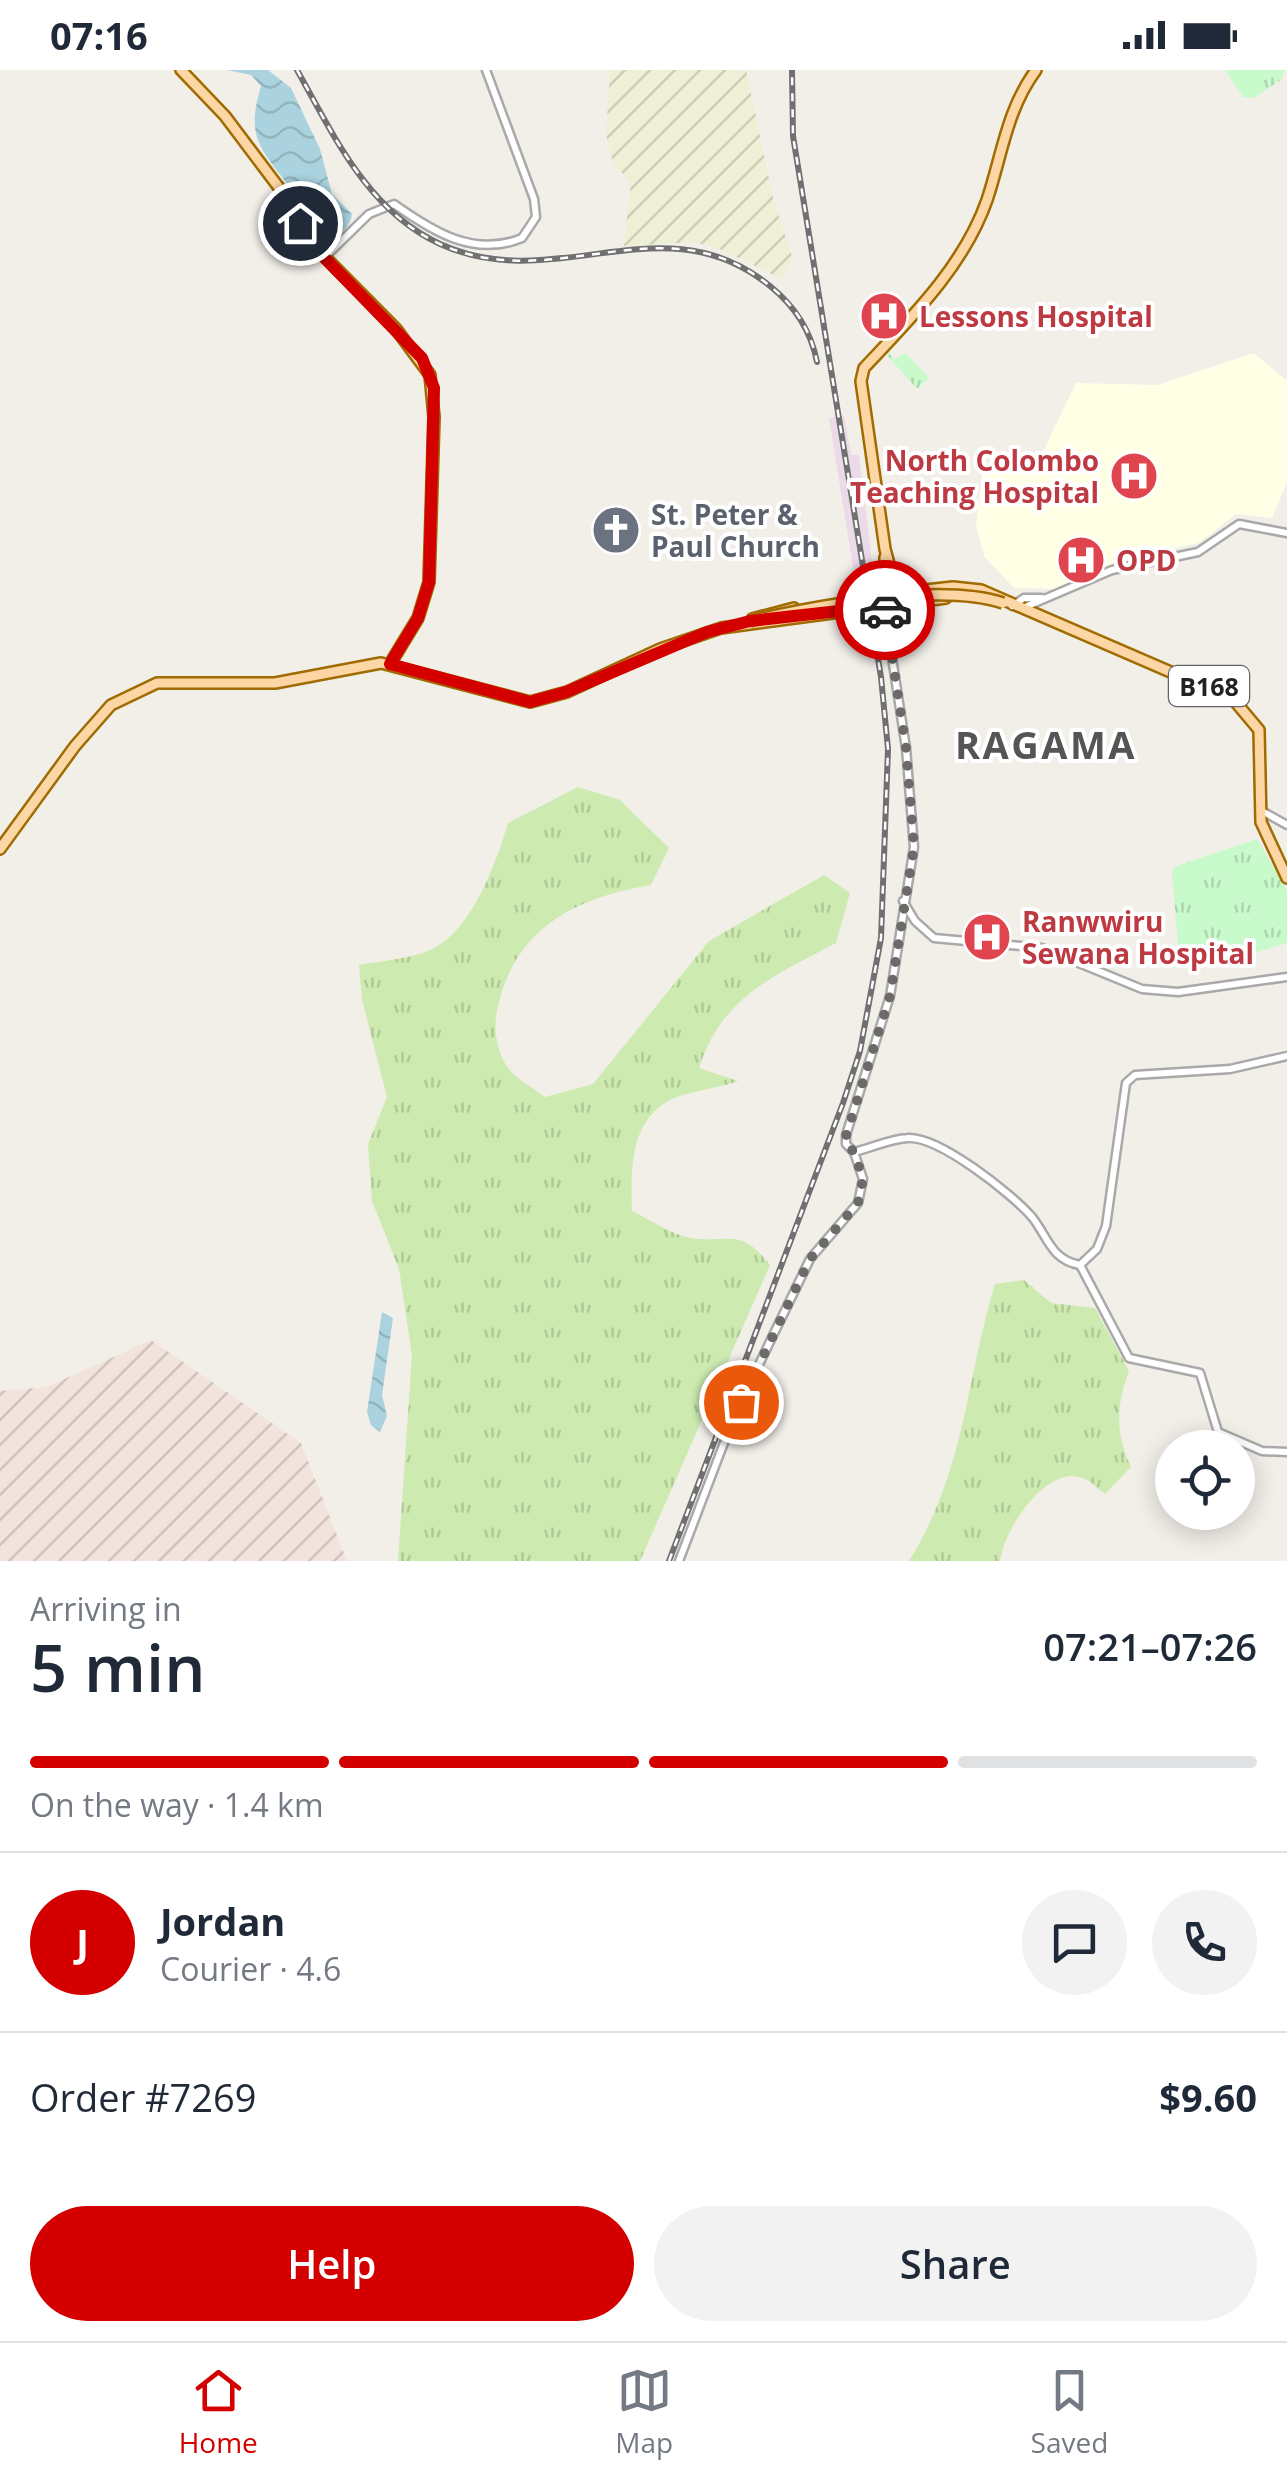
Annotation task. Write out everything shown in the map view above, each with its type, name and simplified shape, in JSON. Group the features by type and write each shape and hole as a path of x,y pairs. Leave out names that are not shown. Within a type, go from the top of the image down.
{"main road":[{"path":"181,70 225,116 324,258 414,349 434,388 429,582 418,618 390,664"},
{"path":"899,598 885,549 861,380 864,368 922,306 968,242 986,200 1008,123 1036,70"},
{"path":"884,600 885,549"},
{"name":"B168","path":"750,621 938,594 973,595 1011,606 1190,677 1245,708 1261,738 1259,810 1263,829 1287,878"},
{"name":"B168","path":"0,850 74,746 111,705 129,693 158,683 275,684 390,664 530,702 566,692 660,649 750,621 899,598 944,598 1011,606"}],"street":[{"path":"324,258 369,214 394,204 438,235 460,242 498,244 522,238 536,218 534,199 486,70"},
{"path":"1011,606 1024,598 1048,598 1138,562 1198,552 1239,524 1287,532"},
{"path":"679,1561 735,1414 810,1259 858,1203 863,1179 846,1136 890,996 914,847 906,748 884,600"},
{"path":"1259,810 1287,826"},
{"path":"903,901 915,921 934,938 1042,948 1142,990 1164,993 1287,977"},
{"path":"1080,1266 1098,1249 1106,1226 1126,1083 1135,1075 1230,1069 1287,1056"},
{"path":"854,1152 908,1138 923,1139 980,1172 1031,1216 1060,1258 1080,1266 1129,1358 1200,1374 1218,1432 1262,1452 1287,1452"}],"shaded area":[{"path":"610,70 746,70 774,202 793,259 780,278 718,248 694,242 624,246 631,183 613,163 606,135"},
{"name":"Lessons Hospital","path":"893,298 902,325 883,345 867,307"},
{"name":"North Colombo Teaching Hospital","path":"1254,353 1287,381 1287,482 1272,518 1236,514 1199,543 1135,556 1055,589 1014,588 984,556 976,525 983,466 1009,471 1016,463 1037,464 1076,383 1157,385"},
{"path":"844,416 851,455 859,455 875,588 857,592 829,418"},
{"path":"151,1340 301,1443 347,1561 0,1561 0,1391 47,1387"}],"green space":[{"path":"1225,70 1285,70 1282,79 1254,98 1243,97"},
{"path":"888,351 895,359 906,353 929,378 917,389 886,354"},
{"path":"578,787 620,800 669,848 651,885 597,899 551,922 532,939 505,983 496,1025 502,1056 512,1073 545,1097 593,1084 709,941 824,875 850,893 836,943 753,991 721,1023 709,1043 699,1068 738,1081 670,1100 647,1121 635,1148 632,1211 684,1236 742,1241 770,1265 640,1561 398,1561 412,1355 399,1269 372,1201 368,1144 387,1097 362,1000 359,965 420,954 443,942 480,896 508,823"},
{"path":"1257,839 1287,890 1287,943 1251,954 1178,946 1172,872 1176,866"},
{"path":"1024,1280 1051,1303 1095,1308 1129,1371 1119,1419 1131,1467 1105,1494 1075,1476 1046,1486 1015,1522 1000,1561 909,1561 928,1527 953,1459 995,1284"}],"water":[{"path":"227,70 268,70 291,88 320,149 332,194 352,214 341,233 321,240 258,140 255,117 261,86 251,75"},
{"path":"382,1312 393,1318 382,1395 387,1416 380,1432 371,1425 367,1412"}],"railway":[{"path":"297,70 355,169 392,212 415,230 440,244 483,257 526,261 649,248 690,250 730,261 770,286 787,302 801,320 817,362"},
{"path":"669,1561 843,1103 860,1051 881,938 888,749 881,677 793,136 792,70"}],"way so far":[{"path":"741,1402 810,1259 848,1220 863,1188 861,1170 846,1144 846,1136 890,996 914,847 906,748 885,610"}],"place":[{"name":"Lessons Hospital","path":"884,316"},
{"name":"North Colombo Teaching Hospital","path":"1134,476"},
{"name":"St. Peter & Paul Church","path":"616,530"},
{"name":"OPD","path":"1081,560"},
{"name":"Ranwwiru Sewana Hospital","path":"987,937"}],"district":[{"name":"RAGAMA","path":"1046,744"}],"route":[{"path":"300,223 318,251 422,358 434,388 429,582 418,618 390,664 466,688 530,702 566,692 660,649 721,628 750,621 764,623 884,606 885,610"}]}
